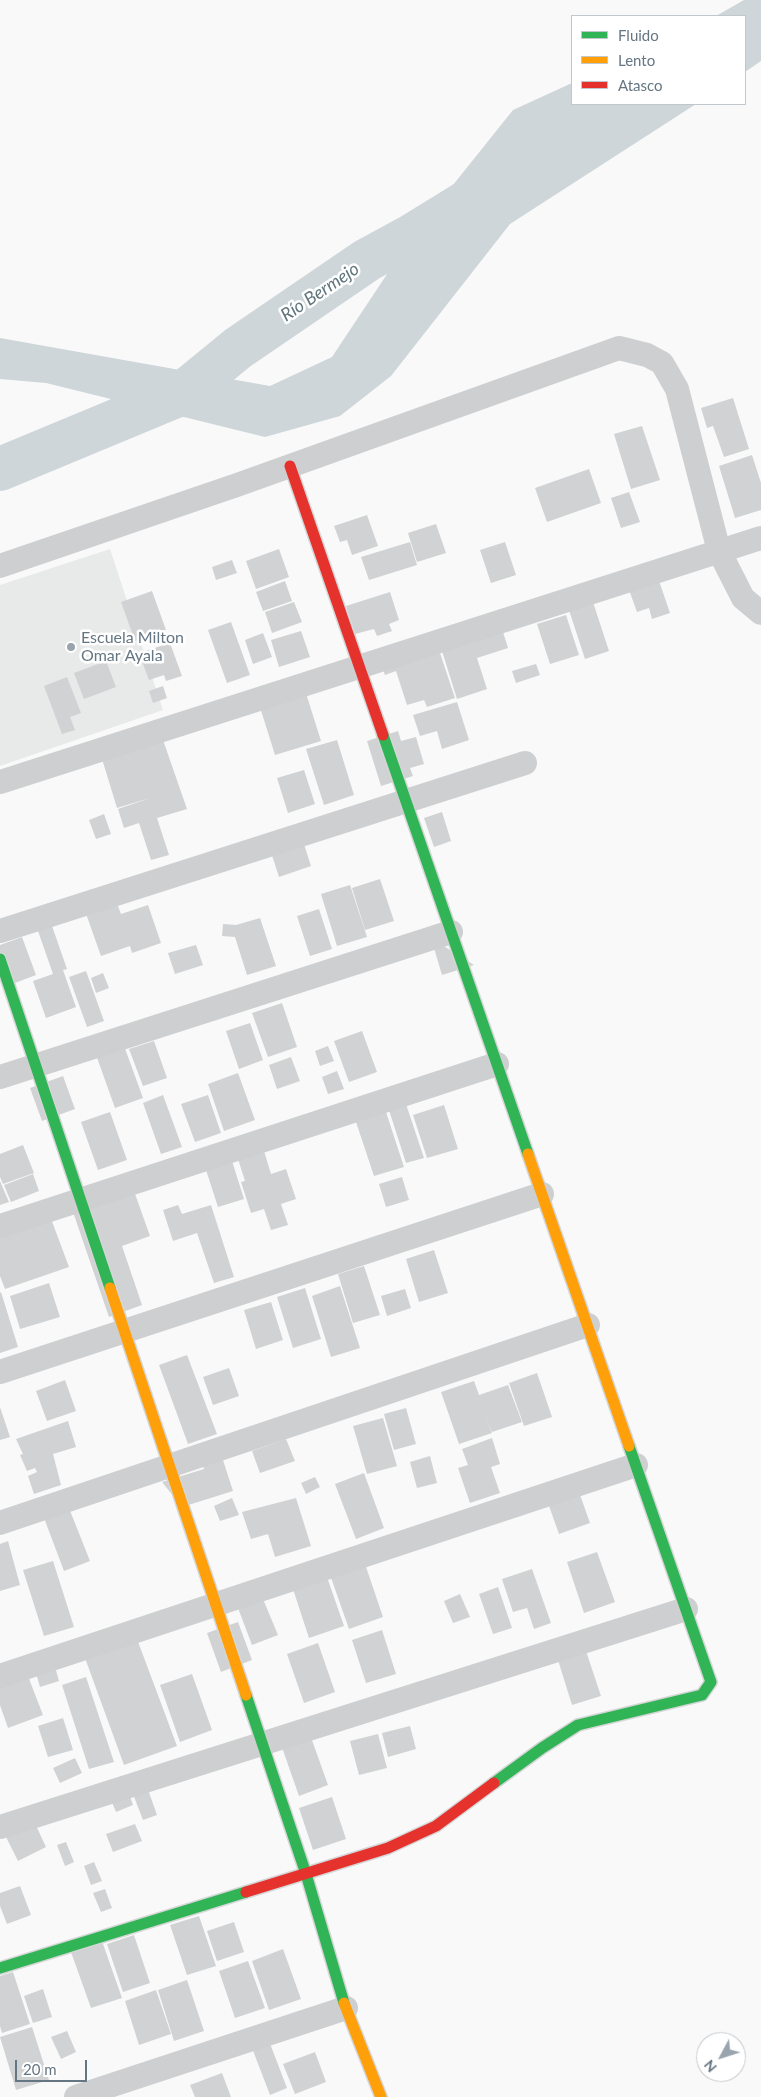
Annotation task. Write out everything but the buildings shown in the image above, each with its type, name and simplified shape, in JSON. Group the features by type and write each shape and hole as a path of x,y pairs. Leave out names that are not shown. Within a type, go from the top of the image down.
{"street":[{"path":"0,566 290,466 619,348 647,355 662,364 677,389 719,551 743,598 761,613"},
{"path":"0,1968 388,1848 436,1826 542,1748 578,1725 702,1695 711,1682 290,466"},
{"path":"0,782 761,538"},
{"path":"0,931 526,763"},
{"path":"0,1077 451,932"},
{"path":"0,959 306,1874 346,2008 381,2097"},
{"path":"0,1226 497,1064"},
{"path":"0,1372 542,1194"},
{"path":"0,1523 588,1325"},
{"path":"0,1676 636,1464"},
{"path":"0,1827 686,1609"},
{"path":"76,2097 346,2008"}],"shaded area":[{"path":"744,0 761,0 761,61 746,71 746,15 718,15"},
{"path":"571,83 571,105 694,105 510,224 391,376 340,416 265,437 46,383 0,379 0,338 270,386 332,357 413,235 513,110"},
{"name":"Escuela Milton Omar Ayala","path":"110,549 163,710 0,766 0,585"}],"waterway":[{"name":"Río Bermejo","path":"0,469 183,393 238,348 367,260 413,235 465,203"}],"traffic: fast":[{"path":"383,735 528,1154"},
{"path":"0,959 110,1288"},
{"path":"494,1783 542,1748 578,1725 702,1695 711,1682 629,1446"},
{"path":"246,1695 306,1874 344,2003"},
{"path":"0,1968 246,1892"}],"traffic: slow":[{"path":"528,1154 629,1446"},
{"path":"110,1288 246,1695"},
{"path":"344,2003 381,2097"}],"traffic: jam":[{"path":"290,466 383,735"},
{"path":"246,1892 388,1848 436,1826 494,1783"}],"place":[{"name":"Escuela Milton Omar Ayala","path":"71,647"}]}
